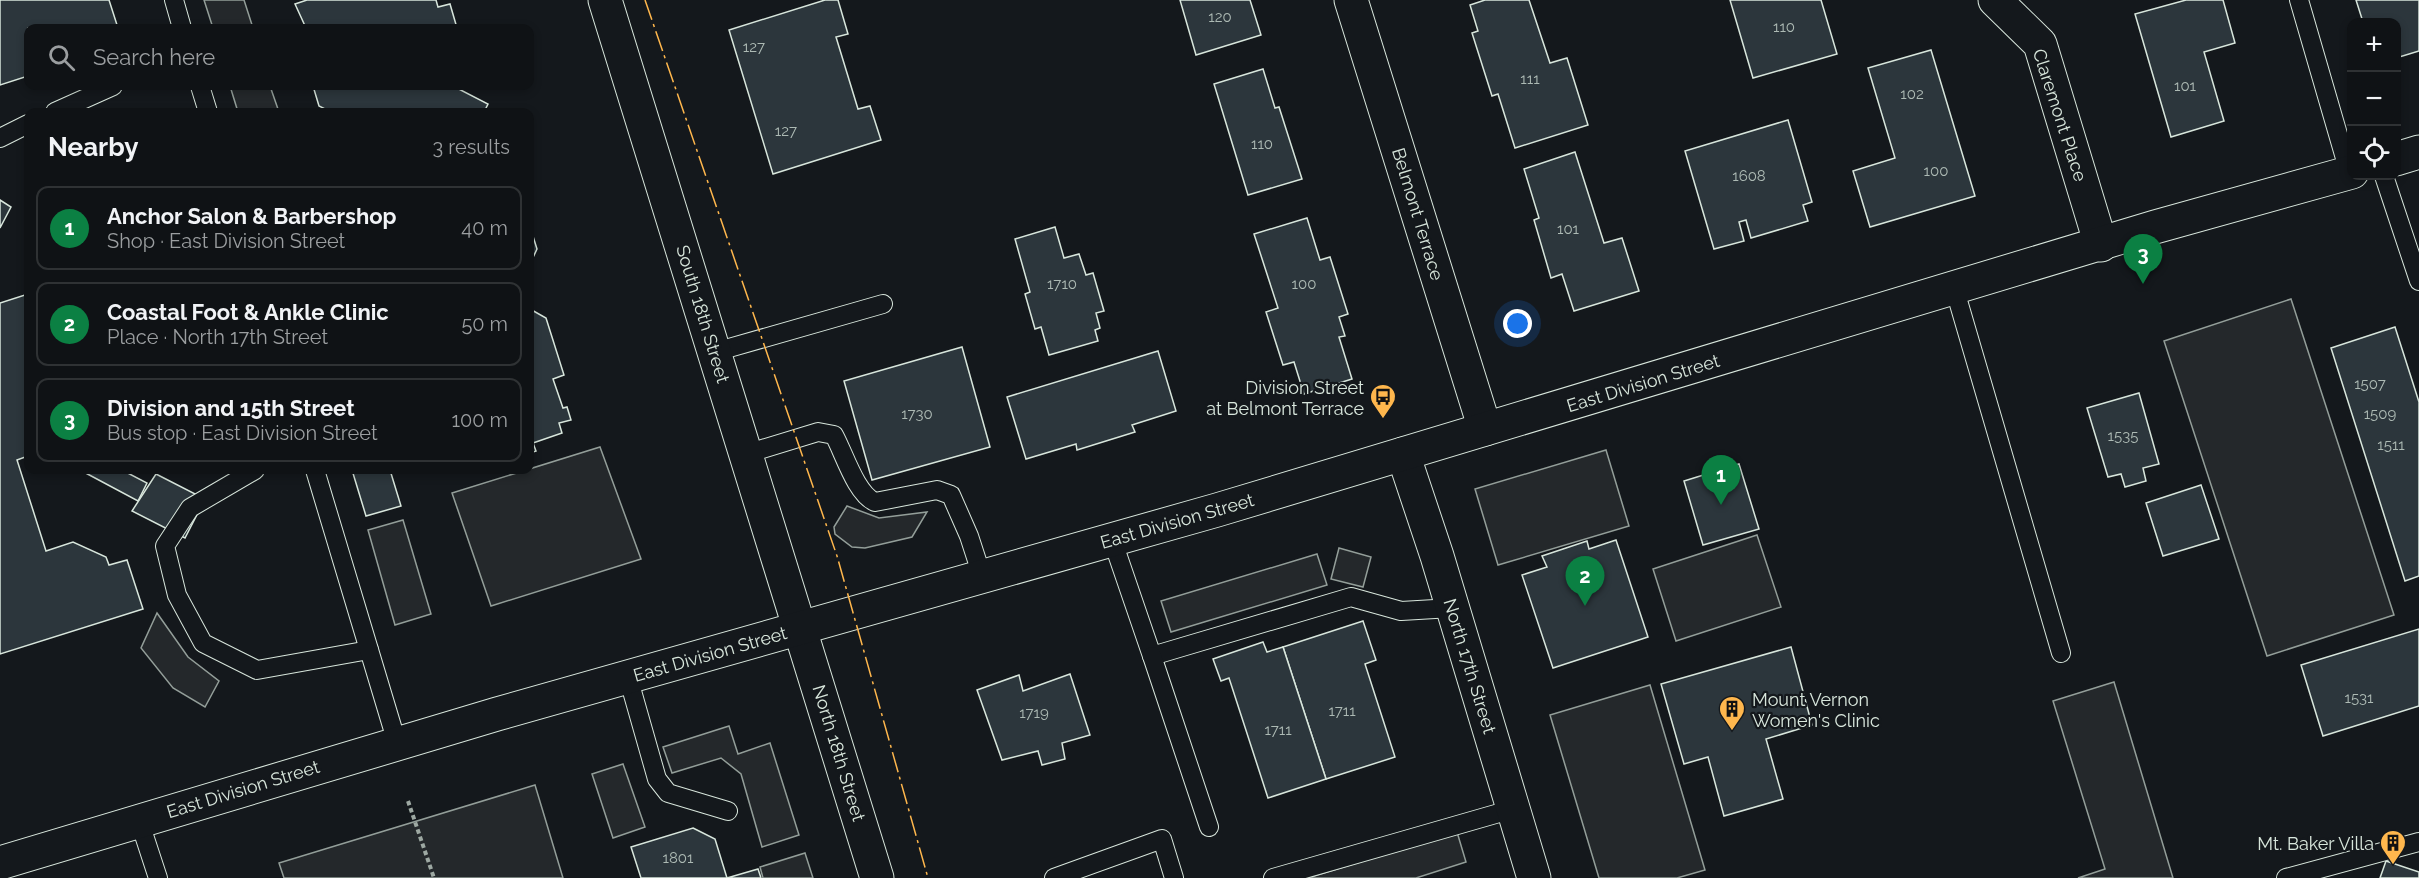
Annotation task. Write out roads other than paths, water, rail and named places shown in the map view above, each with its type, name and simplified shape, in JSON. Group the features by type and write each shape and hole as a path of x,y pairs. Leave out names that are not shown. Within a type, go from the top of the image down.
{"street":[{"name":"South 18th Street","path":"605,0 801,629"},
{"name":"Belmont Terrace","path":"1351,0 1485,429"},
{"name":"Claremont Place","path":"1995,0 2040,44 2101,245"},
{"path":"2401,158 2419,152"},
{"name":"East Division Street","path":"0,863 397,744 1616,392 1954,287 2347,173"},
{"name":"North 17th Street","path":"1403,454 1534,878"},
{"name":"North 18th Street","path":"801,629 877,878"}],"lane":[{"path":"174,0 181,24"},
{"path":"2299,0 2347,162"},
{"path":"64,108 104,90"},
{"path":"201,90 207,108"},
{"path":"0,138 24,126"},
{"path":"2385,180 2419,281"},
{"path":"1954,287 2061,653"},
{"path":"715,352 883,304"},
{"path":"746,454 818,432 834,435 857,485 868,499 875,502 937,490 951,495 965,525 982,576"},
{"path":"248,474 190,508 165,546 177,596 202,643 257,670 369,650"},
{"path":"316,474 397,744"},
{"path":"1112,539 1209,827"},
{"path":"1152,657 1351,597 1401,611 1452,608"},
{"path":"628,677 657,779 668,793 728,811"},
{"path":"1273,878 1513,809"},
{"path":"139,820 158,878"},
{"path":"1054,878 1162,839 1174,878"},
{"path":"2286,878 2419,842"}],"place":[{"name":"Division and 15th Street","path":"2143,284"},
{"name":"Division Street at Belmont Terrace","path":"1383,420"},
{"name":"Anchor Salon & Barbershop","path":"1721,505"},
{"name":"Coastal Foot & Ankle Clinic","path":"1585,606"},
{"name":"Mount Vernon Women's Clinic","path":"1732,732"},
{"name":"Mt. Baker Villa","path":"2393,866"}]}
